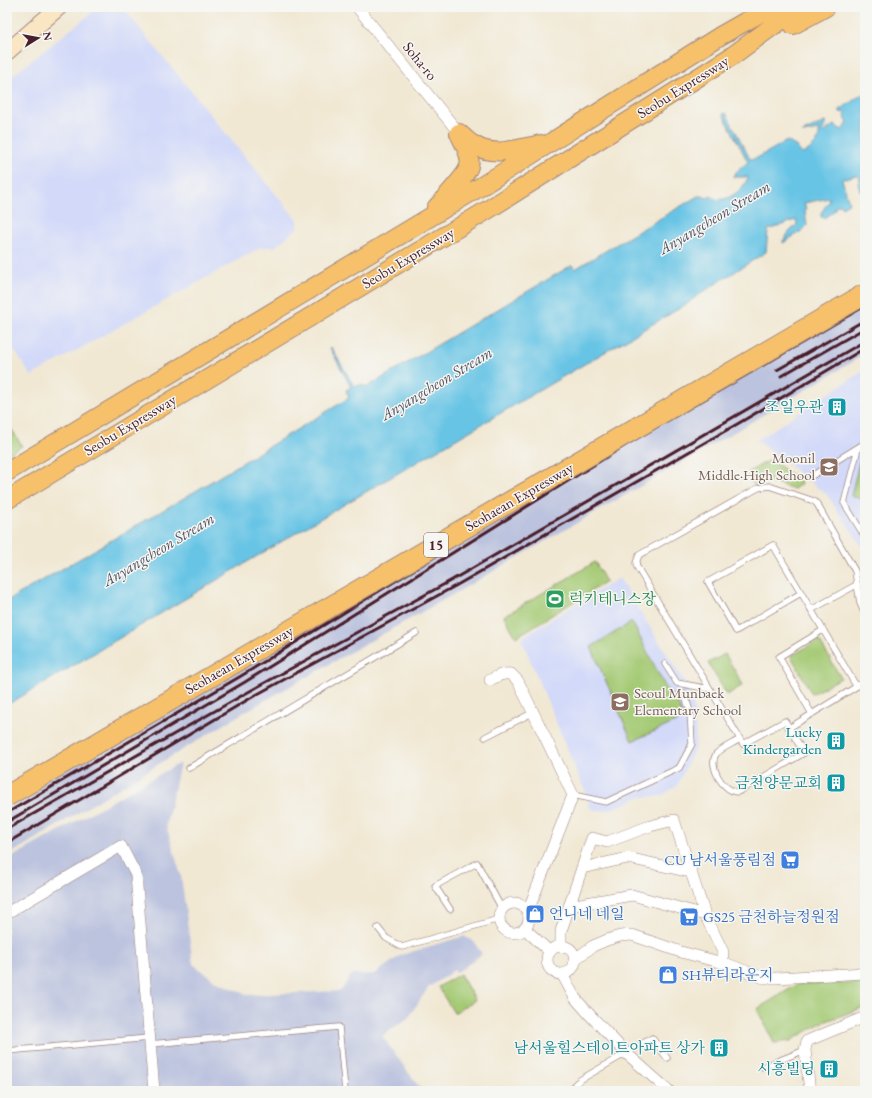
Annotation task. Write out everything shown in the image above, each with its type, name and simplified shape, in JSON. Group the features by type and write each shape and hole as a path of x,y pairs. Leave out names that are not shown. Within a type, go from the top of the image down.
{"highway":[{"path":"720,36 757,7"},
{"name":"Seobu Expressway","path":"7,472 550,143 720,36 771,7"},
{"name":"Seobu Expressway","path":"7,500 490,209 732,56 773,26 803,7"},
{"path":"732,56 826,7"},
{"path":"459,133 473,145 491,152 500,152 550,143"},
{"path":"427,218 464,176 470,166 469,157 459,133"},
{"name":"Seohaean Expressway","path":"7,781 865,280"},
{"name":"Seohaean Expressway","path":"7,796 865,294"}],"main road":[{"path":"7,52 59,7"}],"street":[{"name":"Soha-ro","path":"357,7 459,133"},
{"path":"490,680 502,674 511,674 518,681 573,795 528,911 529,923 525,929 517,933 509,932 502,927 504,911 525,897 539,881"},
{"path":"561,947 561,931 592,838 607,842 650,826 674,820 705,914 723,952 722,963"},
{"path":"7,913 121,846 136,875 154,1091"},
{"path":"582,868 628,858 690,872"},
{"path":"569,906 632,895 705,914"},
{"path":"504,911 520,904 528,911"},
{"path":"525,929 550,952"},
{"path":"574,960 593,946 620,936 632,935 681,952 722,963 764,978 865,973"},
{"path":"557,947 561,947 569,949 574,956 574,965 571,970 562,974 554,972 549,967 547,959 550,952 557,947"},
{"path":"562,974 575,998 626,1053 668,1091"},
{"path":"810,1091 805,1050 807,1041 865,1017"}],"lane":[{"path":"810,477 865,443"},
{"path":"858,448 844,503 865,537"},
{"path":"740,739 718,752 715,757 718,776 725,787 734,792 738,792 804,753 785,720 743,744 740,739 710,689 637,568 637,560 640,554 758,488 769,486 814,501 817,504 855,571 860,604 865,615"},
{"path":"801,593 736,631 708,582 773,545 855,684 862,685"},
{"path":"811,610 858,584"},
{"path":"812,714 779,657 823,630"},
{"path":"189,768 416,633"},
{"path":"665,664 677,682 710,689"},
{"path":"789,728 862,685"},
{"path":"573,795 606,802 679,768 692,744 690,711 684,693"},
{"path":"485,737 534,712"},
{"path":"378,928 386,938 402,947 504,911 477,863 435,886 450,909"},
{"path":"7,1050 339,1027 345,1091"},
{"path":"572,1090 575,1084 580,1080 652,1038 667,1058"},
{"path":"763,1067 805,1050"}],"shaded area":[{"path":"99,7 122,7 297,220 297,228 275,247 261,247 31,376 7,339 7,80"},
{"path":"865,290 865,354 741,428 459,591 248,710 7,856 7,802"},
{"name":"Moonil Middle·High School","path":"865,370 865,550 827,495 757,440"},
{"name":"Seoul Munbaek Elementary School","path":"619,578 689,689 695,714 696,746 677,786 661,796 639,797 609,810 599,811 593,810 588,806 589,801 521,638"},
{"path":"180,763 166,825 181,876 193,964 217,982 248,995 341,991 351,975 375,974 401,955 464,936 474,942 482,954 456,973 454,970 428,988 408,1018 382,1036 422,1091 7,1091 7,860"}],"green space":[{"path":"7,422 22,446 7,455"},
{"path":"861,455 865,456 865,500 851,496"},
{"path":"771,459 802,483 794,489 763,479 753,484 747,473"},
{"name":"럭키테니스장","path":"595,562 606,582 516,637 504,616"},
{"path":"632,622 669,694 675,695 683,719 632,741 591,647"},
{"path":"819,640 841,678 812,694 791,656"},
{"path":"725,654 743,685 727,695 708,663"},
{"path":"460,974 475,1000 454,1013 438,987"},
{"path":"865,983 865,1007 821,1023 790,1041 774,1043 757,1009 798,984"}],"water":[{"name":"Anyangcheon Stream","path":"861,95 865,95 865,188 860,191 858,184 860,177 857,175 842,179 849,203 842,207 842,205 835,206 835,210 824,218 821,217 821,213 829,201 829,198 804,203 807,226 803,230 783,243 790,231 797,225 796,220 768,230 766,252 698,295 687,304 311,524 7,705 7,601 189,495 349,398 346,390 351,387 330,348 331,347 354,386 362,385 367,387 572,265 575,269 698,196 707,198 711,196 715,199 721,199 731,196 740,190 744,186 748,177 733,177 734,174 748,162 723,114 726,113 750,159 757,158 787,141 797,146 802,154 815,144 819,137 818,130 802,133 803,132 825,122 826,124 822,131 824,132 834,125 842,130 848,123 844,116 846,113 840,112 840,110"}],"railway":[{"path":"853,306 865,299"},
{"path":"7,822 245,682 629,443 865,306"},
{"path":"777,370 865,320"},
{"path":"781,376 865,328"},
{"path":"7,829 250,691 452,580 865,341"},
{"path":"7,843 254,696 457,585 739,423 865,348"},
{"path":"7,813 241,676 579,468"}],"place":[{"name":"조일우관","path":"837,407"},
{"name":"Moonil Middle·High School","path":"829,467"},
{"name":"럭키테니스장","path":"555,599"},
{"name":"Seoul Munbaek Elementary School","path":"620,702"},
{"name":"Lucky Kindergarden","path":"836,741"},
{"name":"금천양문교회","path":"836,783"},
{"name":"CU 남서울풍림점","path":"790,860"},
{"name":"언니네 네일","path":"535,914"},
{"name":"GS25 금천하늘정원점","path":"689,917"},
{"name":"SH뷰티라운지","path":"668,975"},
{"name":"남서울힐스테이트아파트 상가","path":"719,1048"},
{"name":"시흥빌딩","path":"829,1069"}]}
